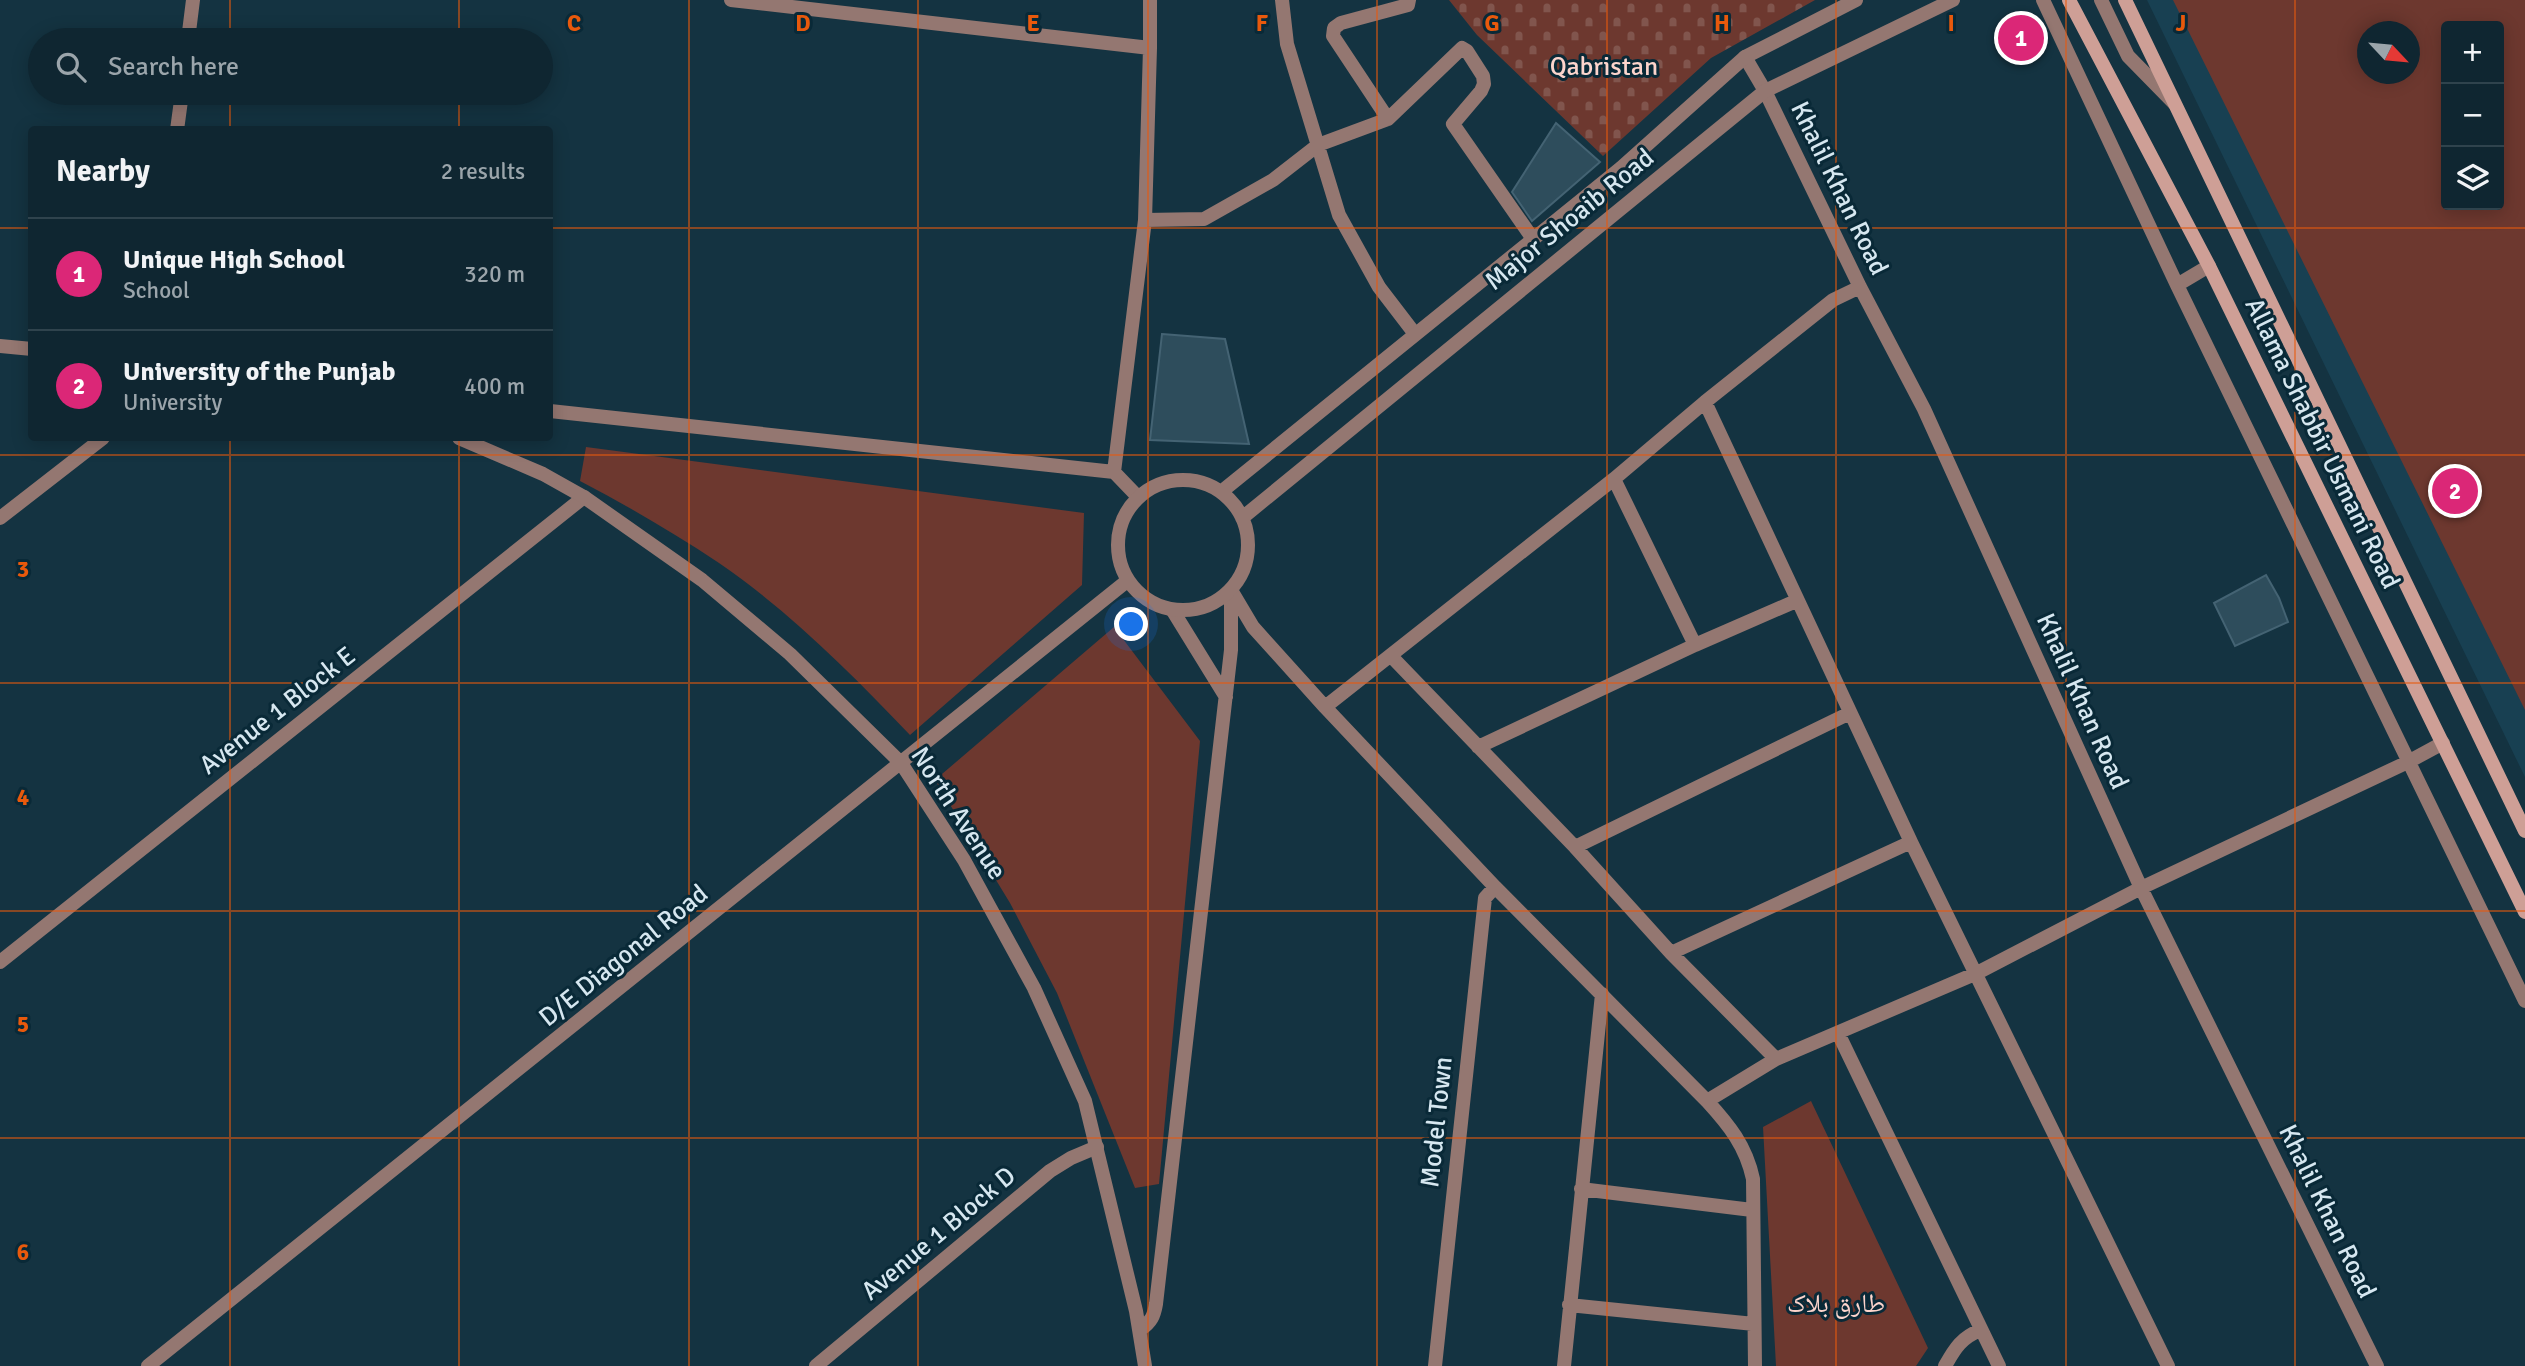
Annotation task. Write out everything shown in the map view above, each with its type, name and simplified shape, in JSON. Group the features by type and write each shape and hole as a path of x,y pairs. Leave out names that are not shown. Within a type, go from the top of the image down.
{"main road":[{"name":"Allama Shabbir Usmani Road","path":"2069,0 2210,266 2525,912"},
{"name":"Allama Shabbir Usmani Road","path":"2125,0 2525,831"}],"street":[{"path":"190,28 193,0"},
{"path":"731,0 1150,48"},
{"path":"1114,472 1145,219 1150,0"},
{"path":"1282,0 1287,44 1339,215 1379,288 1415,334"},
{"path":"1388,119 1333,36 1334,28 1341,23 1408,5 1409,0"},
{"name":"Major Shoaib Road","path":"1221,492 1621,168 1745,57 1856,0"},
{"name":"Major Shoaib Road","path":"1242,518 1765,91 1953,0"},
{"path":"2043,0 2177,285 2525,1001"},
{"path":"2101,0 2128,56 2177,107"},
{"path":"1145,219 1204,219 1273,180 1318,145 1388,119 1462,48 1467,51 1483,76 1484,84 1481,92 1453,124 1533,239"},
{"name":"Khalil Khan Road","path":"1745,57 1765,91 1860,287 1924,409 2141,888 2377,1366"},
{"path":"178,126 180,105"},
{"path":"2177,285 2210,266"},
{"path":"1325,708 1614,479 1833,300 1860,287"},
{"path":"0,346 28,349"},
{"path":"1705,402 1911,842 2168,1366"},
{"path":"553,411 1114,472 1138,497"},
{"path":"0,518 99,441"},
{"name":"North Avenue","path":"467,441 542,474 584,497 702,580 790,654 901,763 964,860 1034,988 1085,1101 1140,1329 1145,1366"},
{"path":"1614,479 1695,645"},
{"path":"1178,480 1205,483 1221,492 1233,503 1248,536 1248,556 1242,574 1231,590 1214,603 1194,610 1173,611 1156,606 1127,582 1120,565 1117,547 1119,528 1126,511 1138,497 1153,487 1178,480"},
{"name":"Avenue 1 Block E","path":"0,962 584,497"},
{"name":"D/E Diagonal Road","path":"148,1366 1127,582"},
{"path":"1140,1329 1148,1324 1154,1315 1156,1304 1231,650 1231,590"},
{"path":"1231,590 1253,627 1325,708 1495,887 1707,1101 1742,1144 1753,1179 1755,1366"},
{"path":"1478,747 1695,645 1796,601"},
{"path":"1173,611 1226,697"},
{"path":"1391,656 1575,847 1671,953 1776,1059"},
{"path":"1575,847 1850,713"},
{"path":"1707,1101 1776,1059 1977,973 2141,888 2443,743"},
{"path":"1671,953 1911,842"},
{"name":"Model Town","path":"1435,1366 1485,898 1495,887"},
{"path":"1564,1366 1602,994"},
{"path":"1838,1033 1999,1366"},
{"name":"Avenue 1 Block D","path":"816,1366 1051,1171 1071,1158 1097,1147"},
{"path":"1581,1189 1752,1210"},
{"path":"1569,1305 1754,1324"},
{"path":"1945,1366 1960,1342 1981,1330"}],"shaded area":[{"path":"2147,0 2525,0 2525,777"}],"green space":[{"name":"Qabristan","path":"1449,0 1815,0 1711,58 1603,156 1477,35"},
{"path":"2173,0 2525,0 2525,710"},
{"path":"586,447 1084,513 1082,585 910,735 819,644 770,601 668,530 580,481"},
{"path":"1114,627 1200,741 1159,1184 1135,1188 1057,993 1010,903 935,780"},
{"name":"طارق بلاک","path":"1811,1101 1928,1348 1916,1366 1776,1366 1763,1127"}],"building":[{"path":"1556,123 1600,162 1532,221 1512,192"},
{"path":"1162,334 1225,339 1249,444 1150,440"},
{"path":"2266,575 2288,622 2235,646 2214,603"}],"place":[{"name":"Unique High School","path":"2021,38"},
{"name":"University of the Punjab","path":"2455,491"}]}
